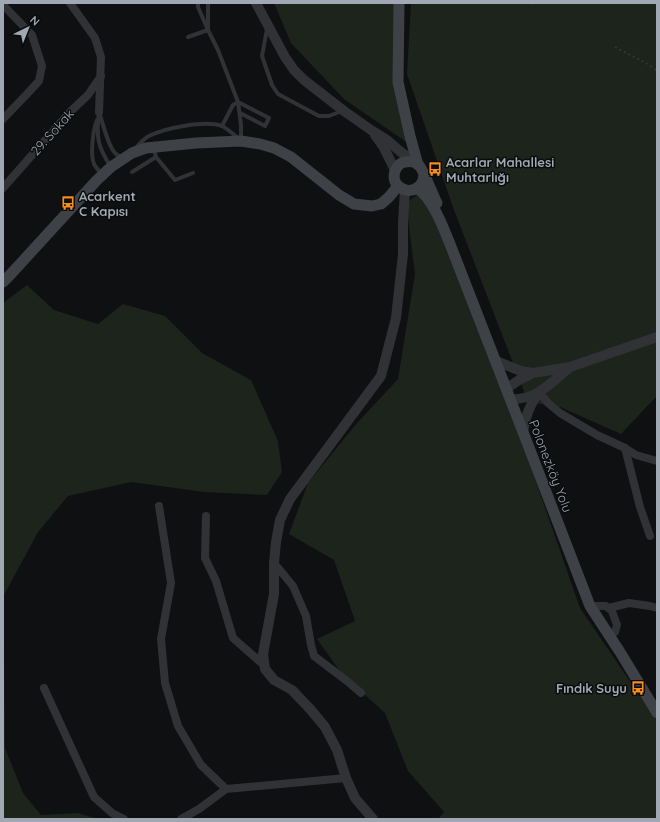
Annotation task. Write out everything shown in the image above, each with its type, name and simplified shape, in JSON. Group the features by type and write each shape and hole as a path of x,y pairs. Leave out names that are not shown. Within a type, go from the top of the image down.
{"main road":[{"path":"399,3 398,82 410,136 421,169 437,203 440,218"},
{"path":"3,282 102,175 128,156 146,148 155,152 196,143 241,141 260,144 274,148 292,157 339,195 354,204 372,206 381,204 402,188"},
{"path":"407,161 411,161 421,169 422,182 417,188 409,191 402,188 395,180 395,170 400,164 407,161"},
{"path":"417,188 425,195 440,218"},
{"name":"Polonezköy Yolu","path":"440,218 590,606 657,713"}],"street":[{"path":"70,3 95,38 101,57 99,112"},
{"path":"256,3 285,57 294,70 304,80 344,111 387,140 421,169"},
{"path":"262,3 268,25"},
{"path":"3,5 32,35 42,66 39,81 3,119"},
{"name":"29. Sokak","path":"3,188 70,112 88,95 101,76"},
{"path":"372,130 383,146 395,170"},
{"path":"373,819 355,798 346,778 337,750 325,727 292,690 274,680 265,669 263,654 274,594 274,563 280,520 290,499 381,376 396,318 403,254 402,188"},
{"path":"506,389 533,373 570,367 657,337"},
{"path":"496,361 533,373"},
{"path":"511,400 532,396 570,367"},
{"path":"523,432 526,415 539,392"},
{"path":"539,392 548,403 560,413 597,435 625,448 636,455 657,461"},
{"path":"625,448 640,507 650,536"},
{"path":"159,506 171,583 161,639 165,683 178,726 201,765 226,789"},
{"path":"206,516 205,558 216,581 233,638 265,666"},
{"path":"274,563 293,586 306,616 314,656 361,693"},
{"path":"609,608 629,603 657,608"},
{"path":"590,606 606,606 612,611 617,625 615,632 609,636"},
{"path":"44,688 94,797 112,813 124,819"},
{"path":"181,819 199,809 226,789 346,778"}],"lane":[{"path":"198,3 198,7 225,66 238,102 241,125 241,141"},
{"path":"208,3 208,30"},
{"path":"268,25 262,56 272,85 278,94 319,116 329,116 344,111"},
{"path":"188,37 208,30"},
{"path":"238,102 269,118 264,126 240,113"},
{"path":"222,126 233,105 238,102"},
{"path":"99,112 106,136 116,154 128,156 142,141 149,136 168,130 201,124 222,126 241,141"},
{"path":"99,112 97,129 99,144 111,167"},
{"path":"99,112 92,138 92,156 94,165 102,175"},
{"path":"132,172 155,152 176,180 193,173"}],"path":[{"path":"615,47 646,63 657,71"}],"shaded area":[{"path":"274,3 400,3 396,72 412,146 344,99 291,43"},
{"path":"411,3 657,3 657,396 621,434 560,407 528,402 454,210 407,74"},
{"path":"422,191 493,358 580,608 657,721 657,819 438,819 444,812 408,771 385,713 342,674 317,639 355,621 334,560 289,534 308,483 357,423 398,379 415,274 406,203"},
{"path":"27,285 54,310 98,324 123,304 165,316 202,353 251,380 278,441 282,472 267,495 204,492 131,482 68,496 38,532 3,597 3,303"},
{"path":"3,619 5,748 23,793 41,815 78,813 98,819 3,819"}],"place":[{"name":"Acarlar Mahallesi Muhtarlığı","path":"435,169"},
{"name":"Acarkent C Kapısı","path":"68,203"},
{"name":"Fındık Suyu","path":"638,688"}]}
